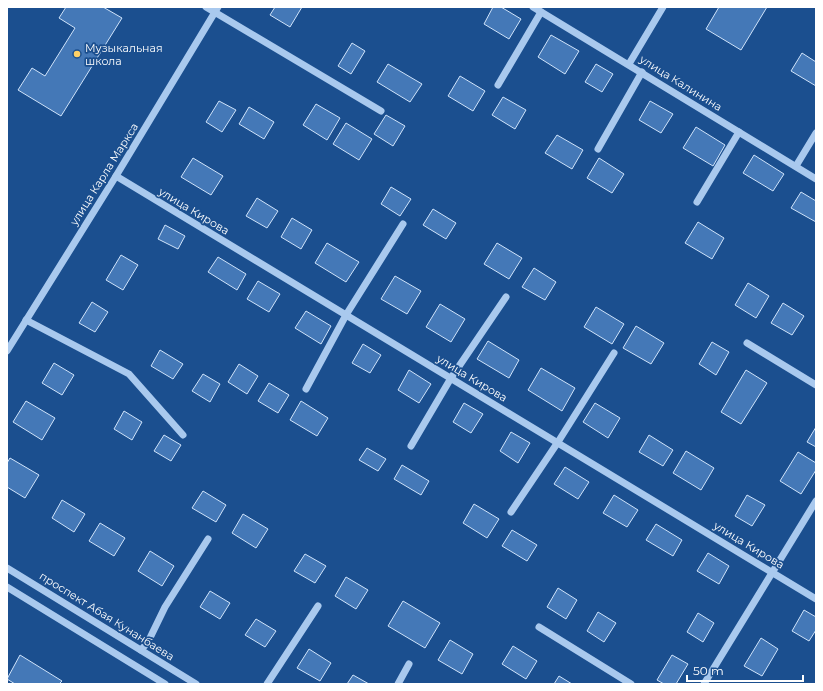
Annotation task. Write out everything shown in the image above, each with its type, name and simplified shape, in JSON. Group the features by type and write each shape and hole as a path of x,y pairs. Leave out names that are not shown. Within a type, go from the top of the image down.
{"street":[{"path":"206,7 216,10 381,111"},
{"name":"улица Калинина","path":"533,7 816,179"},
{"path":"628,64 663,7"},
{"name":"улица Карла Маркса","path":"7,350 116,176 216,10"},
{"path":"498,85 541,12"},
{"path":"598,149 642,72"},
{"path":"696,202 739,132"},
{"path":"796,166 816,133"},
{"name":"улица Кирова","path":"116,176 816,599"},
{"path":"306,389 346,315 403,224"},
{"path":"411,446 451,378 506,297"},
{"path":"26,320 129,374 183,435"},
{"path":"747,343 816,385"},
{"path":"511,512 558,442 614,353"},
{"path":"704,684 816,501"},
{"path":"141,650 148,642 165,607 208,539"},
{"name":"проспект Абая Кунанбаева","path":"7,568 196,684"},
{"path":"7,587 165,684"},
{"path":"267,684 318,606"},
{"path":"539,627 631,684"},
{"path":"398,684 409,664"}],"building":[{"path":"66,7 103,7 122,18 61,116 18,90 32,68 45,76 75,28 59,18"},
{"path":"275,7 302,7 290,27 270,15"},
{"path":"493,7 501,7 521,19 509,39 484,24"},
{"path":"719,7 767,7 741,50 706,29"},
{"path":"551,35 579,51 565,74 538,57"},
{"path":"352,43 365,51 351,74 338,66"},
{"path":"802,53 816,62 816,86 791,71"},
{"path":"388,64 422,84 410,102 377,82"},
{"path":"596,64 613,74 602,92 585,82"},
{"path":"460,76 485,91 473,111 448,96"},
{"path":"503,97 526,110 515,129 492,115"},
{"path":"219,101 236,110 222,132 206,122"},
{"path":"650,101 673,114 661,133 639,120"},
{"path":"316,104 340,118 327,140 303,125"},
{"path":"249,107 274,122 264,139 239,124"},
{"path":"386,115 405,126 393,146 374,134"},
{"path":"346,123 372,139 359,160 333,144"},
{"path":"696,127 725,145 713,166 683,148"},
{"path":"557,135 583,150 572,169 545,153"},
{"path":"754,155 784,174 773,191 743,173"},
{"path":"193,158 223,176 211,195 181,177"},
{"path":"599,158 624,174 612,193 587,178"},
{"path":"391,187 411,199 400,216 381,204"},
{"path":"801,192 816,201 816,222 791,208"},
{"path":"257,198 278,211 267,228 246,216"},
{"path":"433,209 456,223 446,239 423,225"},
{"path":"292,218 312,230 301,249 281,237"},
{"path":"698,222 724,238 712,259 685,243"},
{"path":"165,225 185,236 178,249 158,239"},
{"path":"327,243 359,262 346,282 315,263"},
{"path":"497,243 522,258 509,279 484,264"},
{"path":"121,255 138,265 123,290 106,280"},
{"path":"218,257 246,274 237,290 208,272"},
{"path":"534,268 556,282 545,300 522,287"},
{"path":"395,276 421,291 407,314 381,299"},
{"path":"258,281 280,294 269,312 247,299"},
{"path":"748,283 769,296 756,318 735,305"},
{"path":"92,302 108,312 95,332 79,323"},
{"path":"783,303 804,316 792,335 771,323"},
{"path":"440,304 465,319 451,342 426,327"},
{"path":"596,307 624,324 612,344 584,327"},
{"path":"306,311 331,326 321,344 295,328"},
{"path":"636,326 664,343 651,364 623,348"},
{"path":"488,341 519,360 509,378 477,359"},
{"path":"712,342 729,352 716,375 699,364"},
{"path":"363,344 381,355 370,373 352,363"},
{"path":"160,350 183,364 173,379 151,366"},
{"path":"54,363 74,375 62,395 42,383"},
{"path":"239,364 258,376 247,394 228,382"},
{"path":"541,368 575,388 562,411 528,390"},
{"path":"409,370 431,384 419,403 398,390"},
{"path":"746,370 767,383 741,424 721,412"},
{"path":"203,374 220,384 210,402 192,391"},
{"path":"269,383 289,395 278,413 258,401"},
{"path":"26,401 55,418 42,440 13,422"},
{"path":"301,401 328,418 317,436 290,420"},
{"path":"464,403 483,414 471,433 453,422"},
{"path":"595,403 620,418 608,438 583,422"},
{"path":"124,411 142,422 132,440 114,429"},
{"path":"816,427 816,447 807,442"},
{"path":"511,432 530,443 518,463 500,451"},
{"path":"164,435 181,445 171,461 154,451"},
{"path":"649,435 673,450 663,466 639,452"},
{"path":"367,448 386,459 378,471 359,460"},
{"path":"686,451 714,468 701,490 673,473"},
{"path":"798,452 816,463 816,470 801,494 780,481"},
{"path":"10,458 39,475 25,498 7,487 7,463"},
{"path":"402,465 429,481 421,495 394,479"},
{"path":"565,467 589,482 578,499 554,484"},
{"path":"203,491 226,505 216,522 192,508"},
{"path":"614,495 638,510 627,527 603,513"},
{"path":"747,495 765,505 752,526 735,516"},
{"path":"62,500 85,514 74,532 52,518"},
{"path":"474,504 499,519 487,538 463,523"},
{"path":"243,514 268,529 256,548 232,533"},
{"path":"100,523 125,538 114,556 89,541"},
{"path":"656,524 682,540 673,556 646,540"},
{"path":"512,530 537,545 527,561 502,546"},
{"path":"150,551 174,566 162,586 138,571"},
{"path":"708,553 729,566 719,584 697,571"},
{"path":"305,554 326,566 315,583 294,571"},
{"path":"346,577 368,590 356,609 335,596"},
{"path":"558,588 577,600 566,619 547,607"},
{"path":"210,591 230,603 220,619 200,607"},
{"path":"403,601 440,623 425,648 388,626"},
{"path":"804,610 816,617 816,630 809,641 792,631"},
{"path":"598,612 616,623 604,642 587,631"},
{"path":"698,613 714,623 703,642 687,632"},
{"path":"256,619 276,631 265,647 245,635"},
{"path":"761,638 778,649 762,676 744,666"},
{"path":"450,640 473,654 462,674 438,660"},
{"path":"513,646 537,661 526,679 502,664"},
{"path":"309,649 331,663 320,681 297,668"},
{"path":"20,655 62,681 59,684 15,684 7,679"},
{"path":"672,655 688,664 676,684 664,684 657,680"},
{"path":"353,675 369,684 347,684"},
{"path":"559,676 572,684 554,684"}],"place":[{"name":"Музыкальная школа","path":"77,54"}]}
